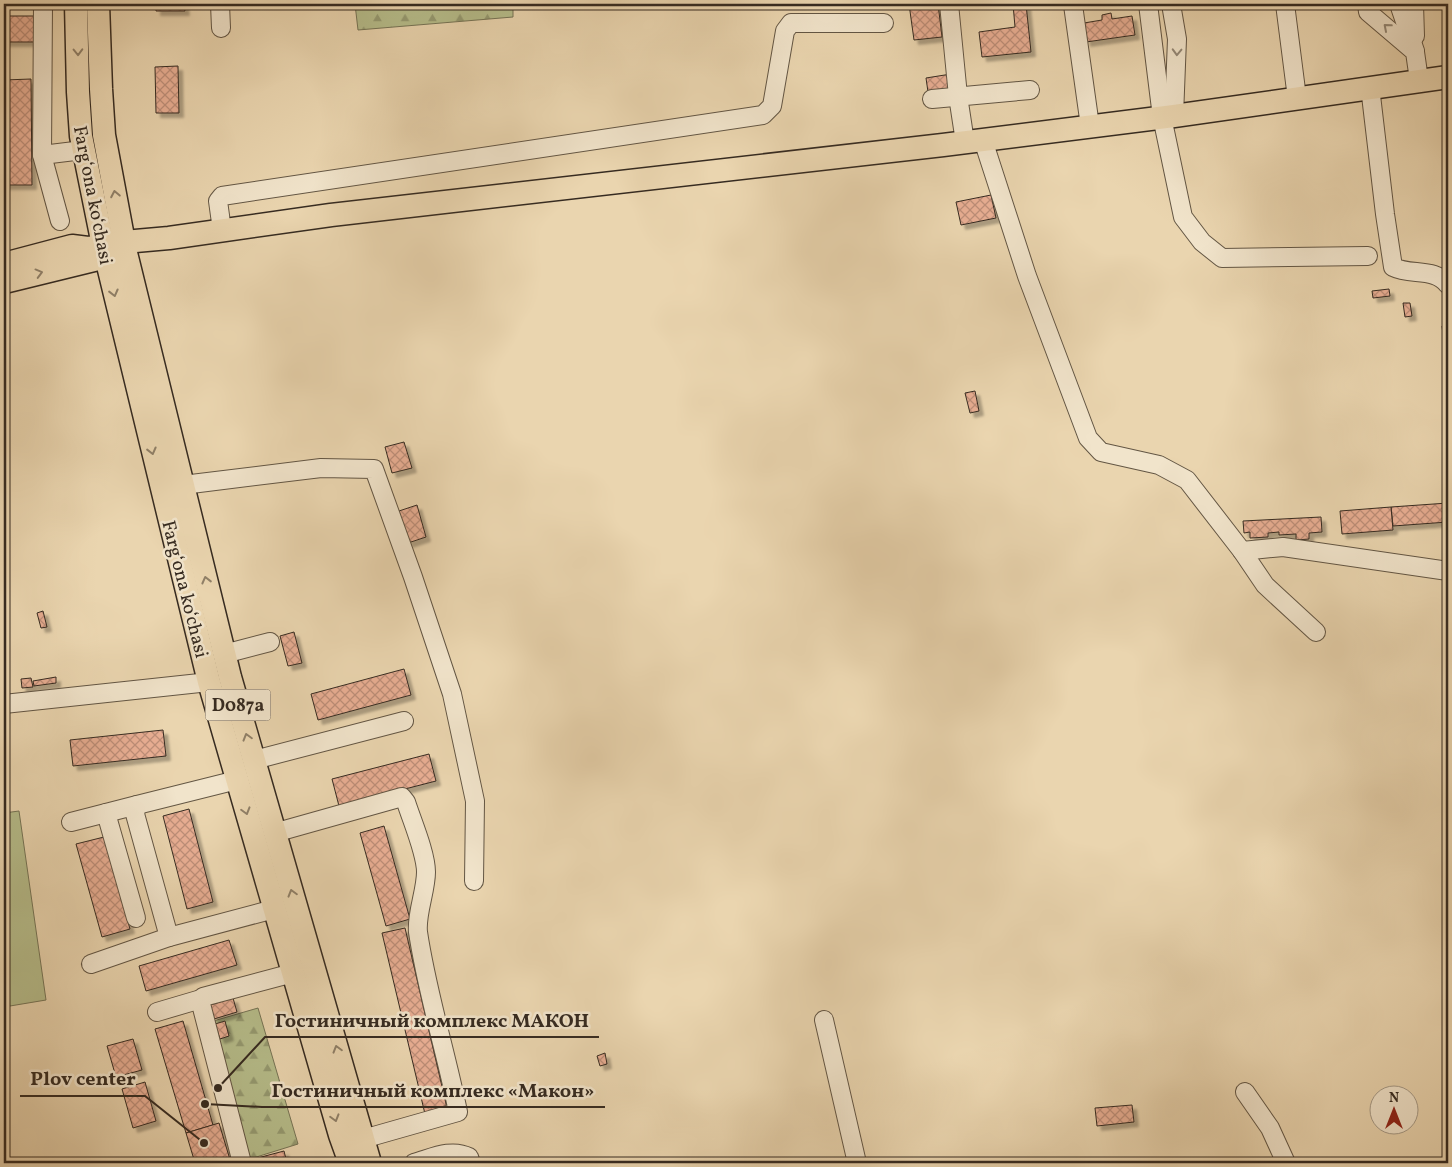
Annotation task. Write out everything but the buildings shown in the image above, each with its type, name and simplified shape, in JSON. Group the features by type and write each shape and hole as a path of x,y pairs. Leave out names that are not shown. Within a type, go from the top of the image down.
{"main road":[{"name":"Fargʻona koʻchasi","path":"76,4 78,92 83,150 183,485 224,654 370,1163"},
{"name":"Fargʻona koʻchasi","path":"98,4 100,90 114,249 209,682 340,1135 350,1163"},
{"path":"4,282 114,249 222,230 331,215 963,142 1448,77"},
{"path":"4,264 72,246 114,249"}],"street":[{"path":"43,4 42,155 60,221"},
{"path":"220,4 221,28"},
{"path":"949,4 963,142 1026,276 1088,438 1101,452 1159,466 1187,480 1242,551 1264,585 1316,632"},
{"path":"1077,4 1090,126"},
{"path":"1148,4 1183,216 1193,232 1222,258 1368,256"},
{"path":"1168,116 1177,40 1171,4"},
{"path":"1285,4 1297,98"},
{"path":"1367,4 1368,12 1415,52"},
{"path":"1398,4 1415,52"},
{"path":"1414,4 1415,52 1419,80"},
{"path":"222,230 218,201 222,196 763,114 772,106 785,31 791,23 884,23"},
{"path":"1370,87 1393,268 1400,271 1437,275 1448,284"},
{"path":"932,99 1030,90"},
{"path":"42,155 83,150"},
{"path":"183,485 321,468 374,469 452,694 475,801 474,881"},
{"path":"1242,551 1283,547 1448,571"},
{"path":"224,654 270,642"},
{"path":"4,704 209,682"},
{"path":"254,760 404,721"},
{"path":"71,822 237,780"},
{"path":"274,833 402,798 406,802 425,859 426,872 418,930 458,1112 363,1139"},
{"path":"137,805 135,814 170,937"},
{"path":"106,813 136,918"},
{"path":"91,964 170,937 274,909"},
{"path":"157,1012 293,973"},
{"path":"201,999 200,1004 242,1163"},
{"path":"824,1020 857,1163"},
{"path":"1245,1092 1270,1128 1286,1163"},
{"path":"414,1163 451,1152 460,1152 469,1157 471,1163"}],"green space":[{"path":"355,4 513,4 513,17 358,30"},
{"path":"19,811 46,1000 4,1007 4,813"},
{"path":"258,1008 298,1144 250,1159 210,1022"}],"place":[{"name":"Гостиничный комплекс МАКОН","path":"218,1088"},
{"name":"Гостиничный комплекс «Макон»","path":"205,1104"},
{"name":"Plov center","path":"204,1143"}]}
